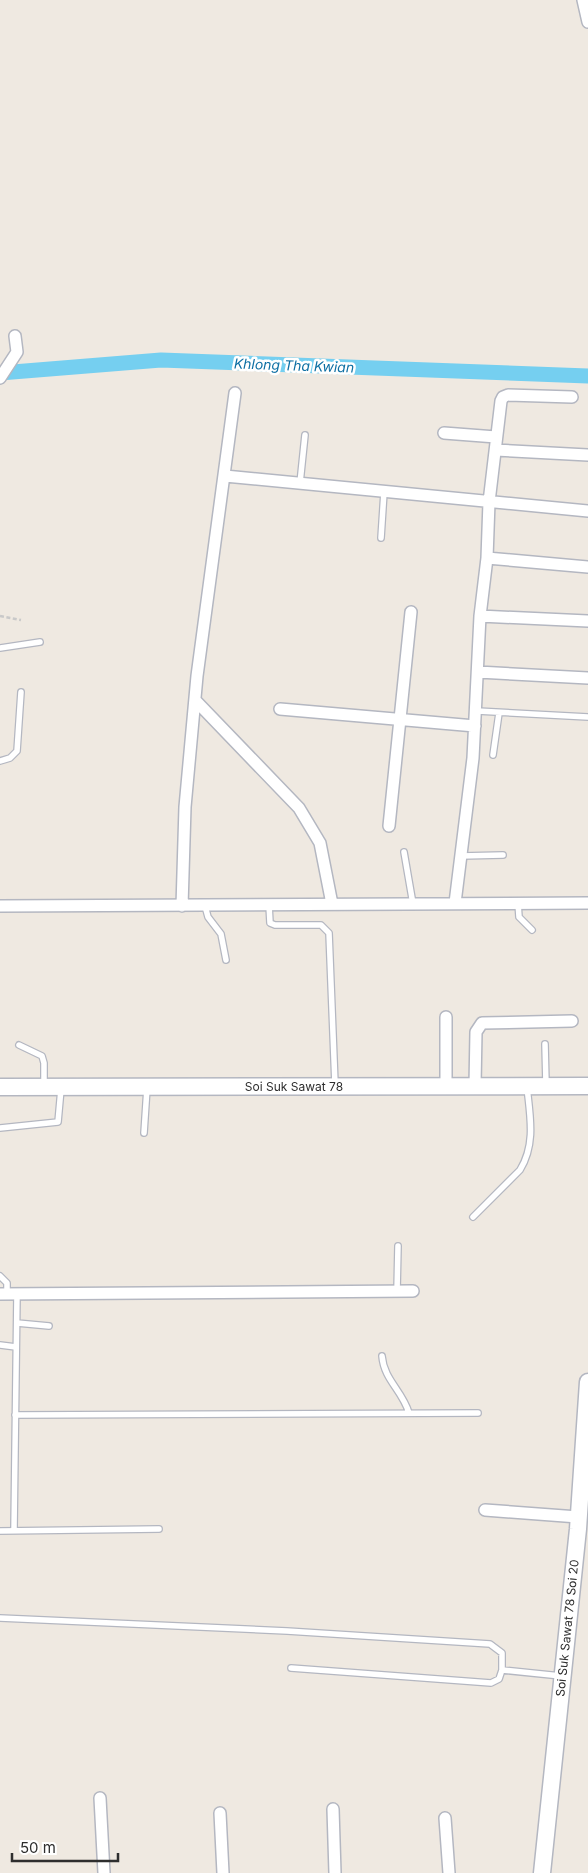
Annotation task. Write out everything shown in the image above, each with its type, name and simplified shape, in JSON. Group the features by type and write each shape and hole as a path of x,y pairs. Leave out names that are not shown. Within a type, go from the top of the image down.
{"street":[{"path":"583,0 588,22"},
{"path":"0,378 17,352 16,336"},
{"path":"182,906 185,807 195,700 235,393"},
{"path":"456,904 477,711 480,616 487,558 489,502 496,437 503,397 508,395 572,397"},
{"path":"444,433 496,437"},
{"path":"496,450 588,455"},
{"path":"225,476 588,511"},
{"path":"487,558 588,566"},
{"path":"388,826 411,612"},
{"path":"480,616 588,621"},
{"path":"478,672 588,678"},
{"path":"195,700 299,808 320,843 332,904"},
{"path":"280,709 475,726"},
{"path":"0,906 588,903"},
{"path":"446,1017 446,1086"},
{"path":"475,1086 476,1032 482,1023 572,1021"},
{"name":"Soi Suk Sawat 78","path":"0,1087 588,1086"},
{"path":"8,1294 413,1292"},
{"name":"Soi Suk Sawat 78 Soi 20","path":"542,1873 562,1676 581,1525 588,1382"},
{"path":"485,1510 581,1525"},
{"path":"100,1798 104,1873"},
{"path":"333,1809 335,1873"},
{"path":"220,1813 222,1873"},
{"path":"445,1818 449,1873"}],"lane":[{"path":"300,483 305,435"},
{"path":"381,538 384,492"},
{"path":"0,648 40,642"},
{"path":"0,761 10,758 17,751 21,692"},
{"path":"477,711 588,717"},
{"path":"493,754 500,713"},
{"path":"404,852 413,904"},
{"path":"461,856 503,855"},
{"path":"518,903 519,916 532,930"},
{"path":"269,905 270,923 275,925 321,925 329,933 335,1086"},
{"path":"205,906 208,917 221,934 226,960"},
{"path":"545,1044 546,1085"},
{"path":"0,1128 54,1125 58,1122 53,1087 42,1056 19,1045"},
{"path":"473,1217 520,1170 525,1162 531,1146 527,1085"},
{"path":"144,1133 147,1087"},
{"path":"397,1292 398,1246"},
{"path":"0,1276 7,1283 8,1294 17,1323 14,1530"},
{"path":"17,1323 49,1326"},
{"path":"0,1345 16,1347"},
{"path":"382,1356 383,1369 406,1402 409,1413"},
{"path":"15,1415 478,1413"},
{"path":"0,1531 160,1529"},
{"path":"0,1618 287,1631 490,1644 502,1653 502,1670 499,1679 491,1683 291,1668"},
{"path":"502,1670 562,1676"}],"path":[{"path":"0,616 21,620"}],"waterway":[{"name":"Khlong Tha Kwian","path":"0,373 161,360 588,376"}]}
